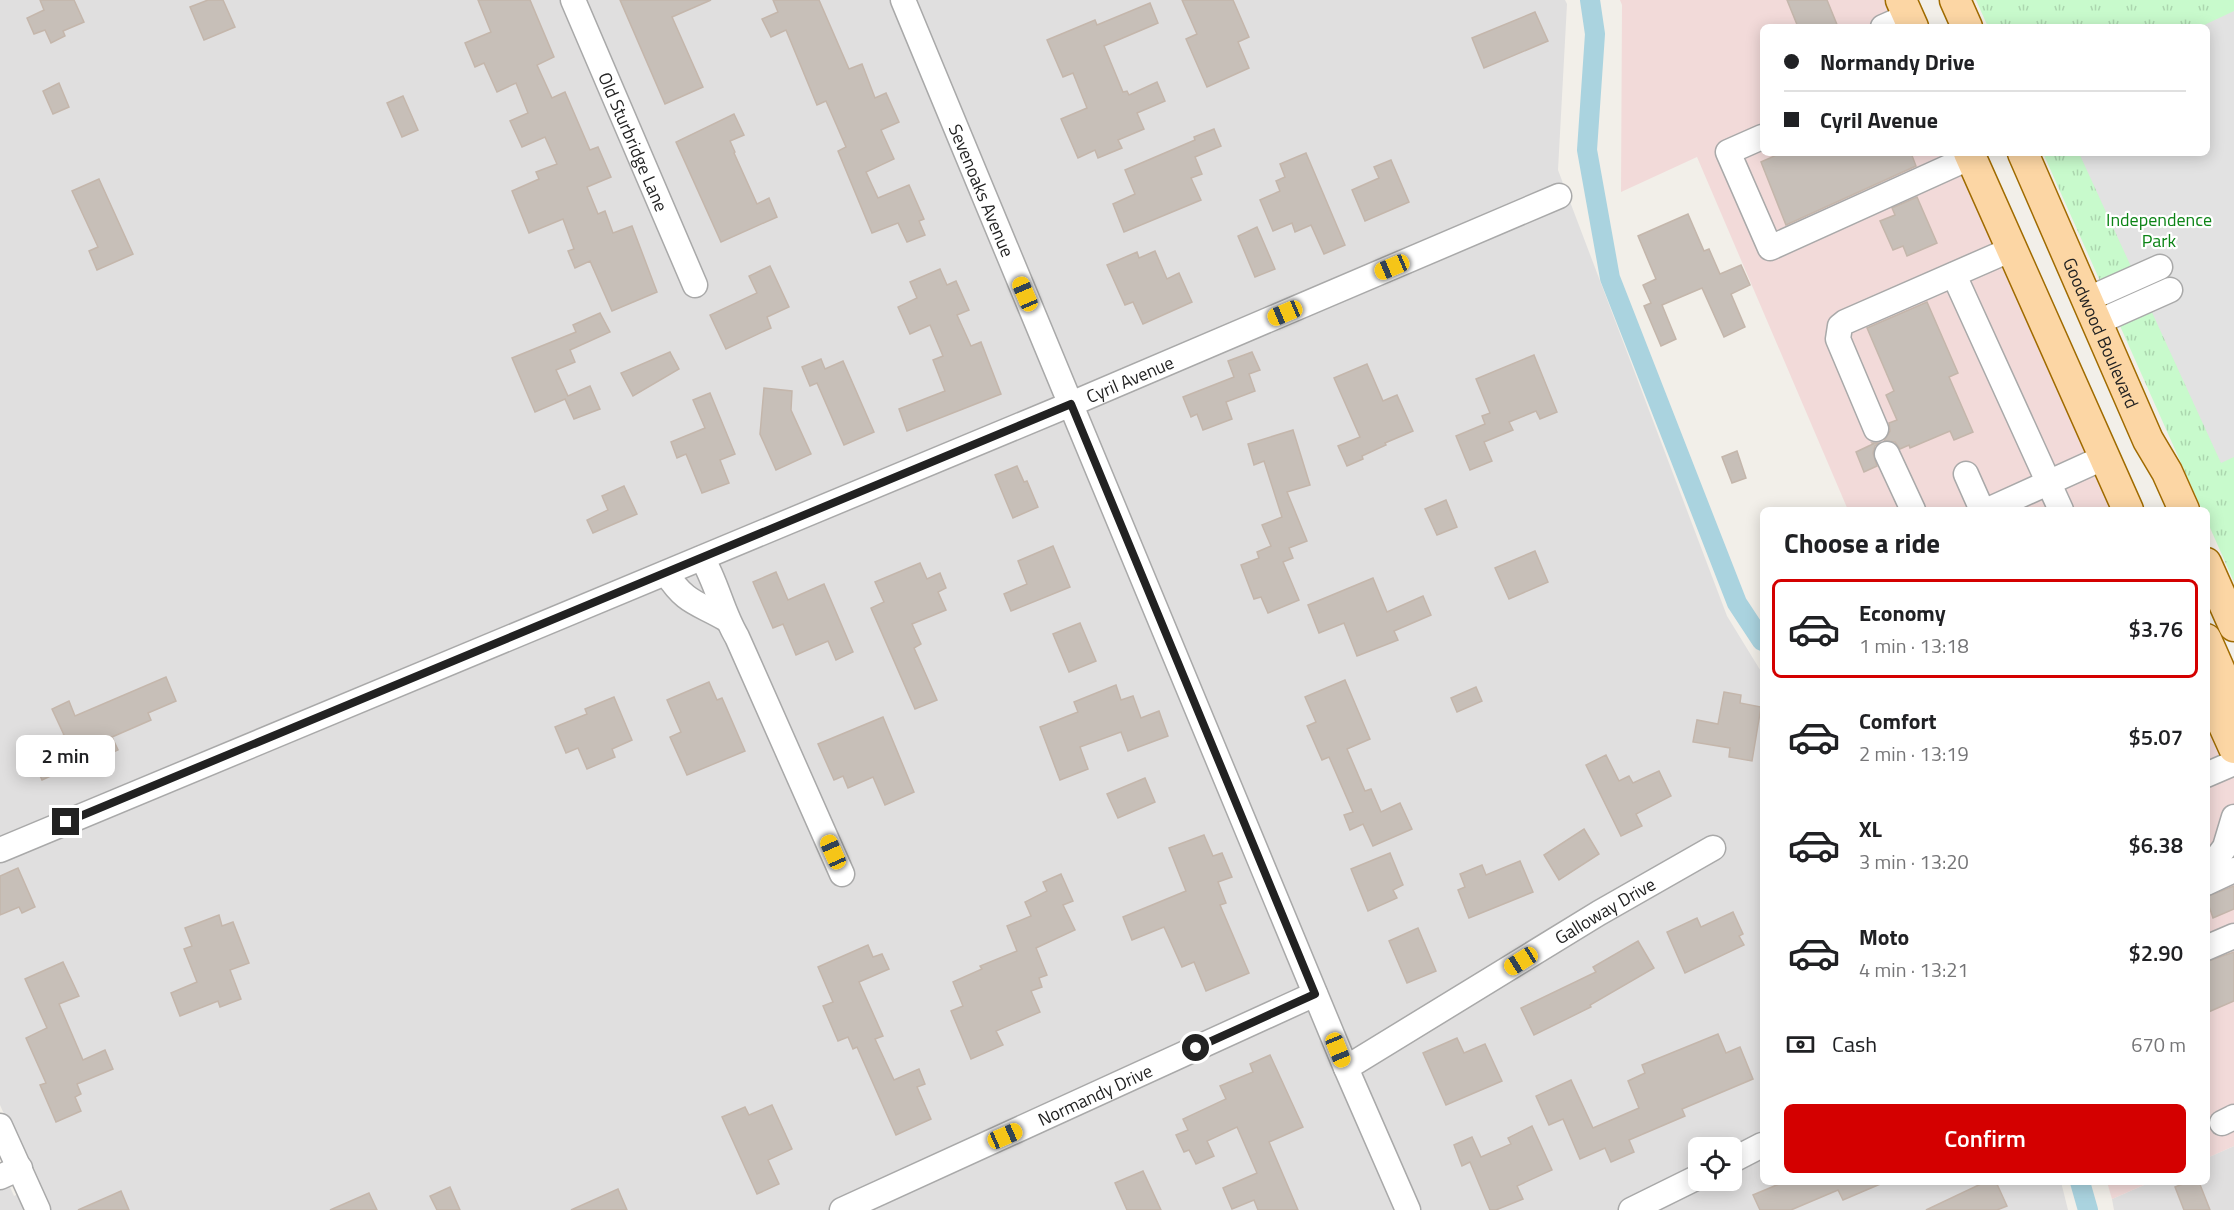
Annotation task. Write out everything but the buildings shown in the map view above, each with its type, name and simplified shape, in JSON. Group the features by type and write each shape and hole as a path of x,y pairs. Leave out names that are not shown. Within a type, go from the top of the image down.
{"main road":[{"path":"1955,0 1966,24"},
{"path":"1970,156 2127,507"},
{"name":"Goodwood Boulevard","path":"2024,156 2148,440 2167,472 2183,507"},
{"path":"2012,249 2063,324 2079,330 2091,311"},
{"path":"2210,572 2234,626"},
{"path":"2210,648 2234,703"},
{"path":"2210,695 2234,748"}],"street":[{"name":"Old Sturbridge Lane","path":"573,0 695,285"},
{"name":"Sevenoaks Avenue","path":"903,0 1315,994 1408,1210"},
{"path":"1760,138 1728,152 1770,248 1968,156"},
{"name":"Cyril Avenue","path":"0,850 1071,404 1559,196"},
{"path":"1876,429 1838,339 1840,326 2012,249"},
{"path":"2091,311 2160,267"},
{"path":"1950,277 2060,507"},
{"path":"2091,311 2170,290"},
{"path":"1887,454 1912,507"},
{"path":"1995,507 2105,457"},
{"path":"1966,474 1982,507"},
{"path":"702,558 719,591 726,619 737,637 842,874"},
{"path":"666,573 675,587 691,602 726,619"},
{"path":"2210,773 2234,763"},
{"path":"2210,868 2225,847 2234,817"},
{"name":"Galloway Drive","path":"1346,1068 1599,913 1713,848"},
{"path":"2210,881 2234,870"},
{"path":"2210,946 2234,936"},
{"name":"Normandy Drive","path":"842,1210 1315,994"},
{"path":"0,1126 10,1172 38,1210"},
{"path":"1742,1155 1760,1146"},
{"path":"1630,1210 1688,1182"}],"shaded area":[{"path":"0,0 1565,0 1567,4 1558,170 1727,616 1760,670 1760,1185 2062,1185 2068,1210 0,1210 0,1164 14,1196 36,1186 0,1105"},
{"path":"1620,0 1893,0 1904,24 1760,24 1760,156 1962,156 2118,507 1847,507 1697,157 1621,192 1622,5"},
{"path":"2234,11 2234,457 2221,463 2080,156 2210,156 2210,24 2206,24"},
{"path":"2210,716 2234,769 2234,1146 2210,1157"},
{"path":"2234,1146 2234,1210 2114,1210 2112,1199 2144,1185 2210,1185 2210,1157"},
{"path":"2108,1185 2144,1185 2112,1199"}],"green space":[{"name":"Independence Park","path":"1976,0 2234,0 2234,582 2210,528 2210,507 2201,507 2044,156 2210,156 2210,24 1987,24"}],"waterway":[{"path":"1590,0 1595,34 1587,150 1610,278 1737,603 1760,638"},
{"path":"2081,1185 2088,1210"}],"route":[{"path":"66,822 1071,404 1315,994 1196,1048"}]}
